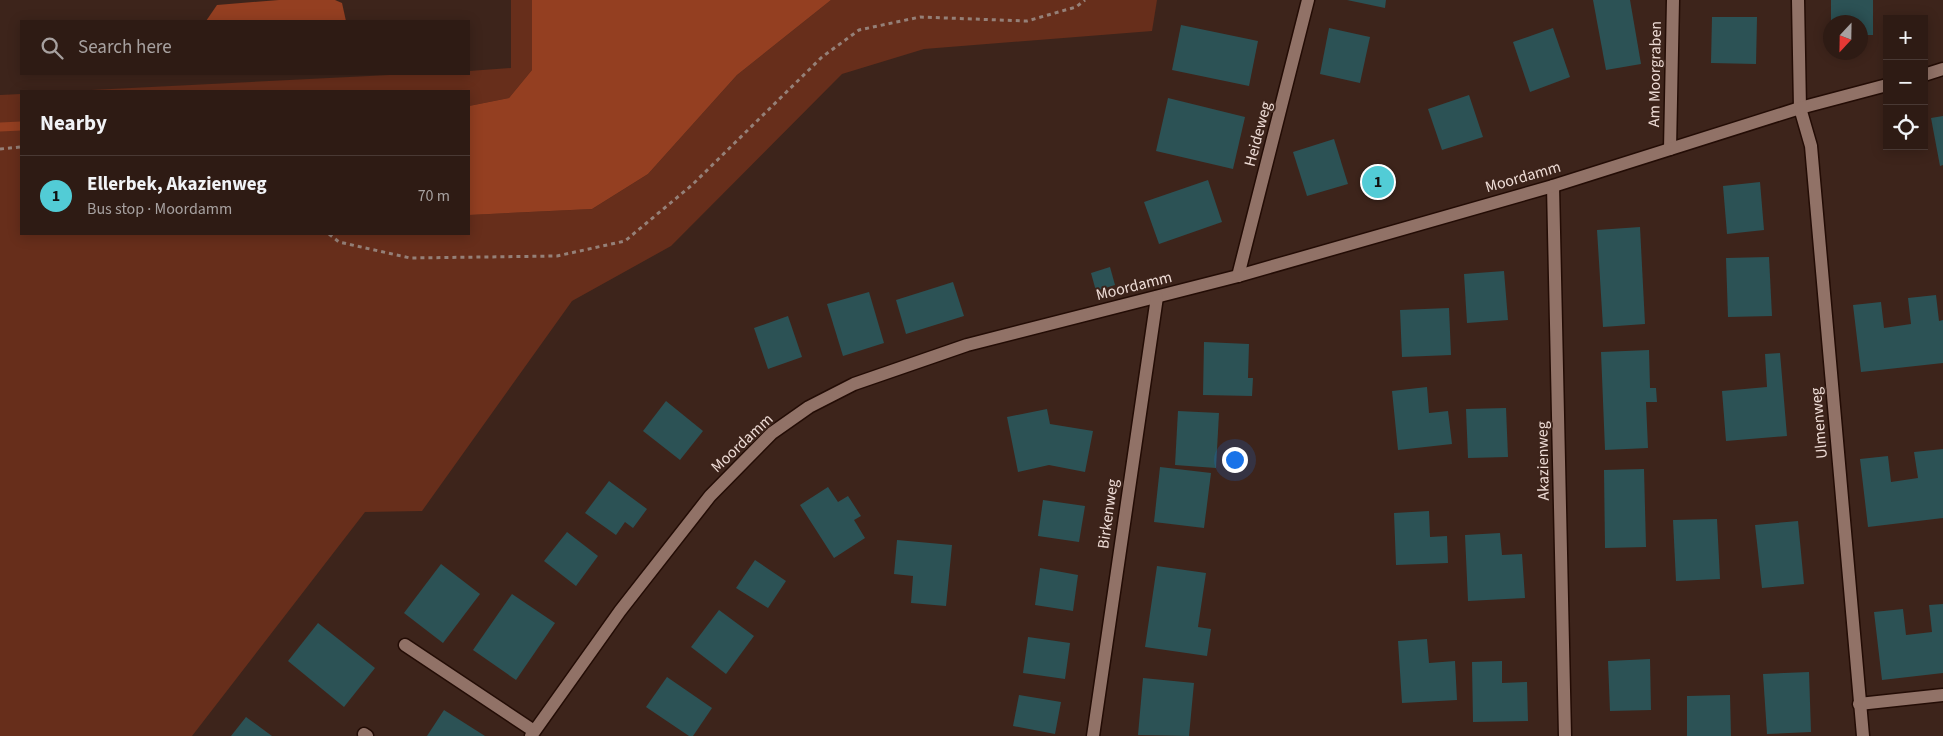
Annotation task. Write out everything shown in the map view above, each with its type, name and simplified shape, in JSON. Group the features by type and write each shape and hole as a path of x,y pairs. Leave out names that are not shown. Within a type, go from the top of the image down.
{"street":[{"name":"Heideweg","path":"1238,276 1308,0"},
{"name":"Am Moorgraben","path":"1670,149 1673,0"},
{"name":"Ulmenweg","path":"1798,0 1800,108 1811,146 1862,736"},
{"path":"1928,73 1943,69"},
{"name":"Moordamm","path":"532,734 620,612 710,496 772,433 802,412 854,384 958,348 1238,276 1553,186 1800,108 1883,86"},
{"name":"Akazienweg","path":"1553,186 1565,736"},
{"name":"Birkenweg","path":"1093,736 1157,297"},
{"path":"405,645 532,734"},
{"path":"1859,704 1943,695"}],"path":[{"path":"330,235 339,242 410,258 557,256 625,241 692,185 822,58 859,30 920,18 1027,21 1076,7 1085,0"},
{"path":"0,149 20,147"}],"shaded area":[{"path":"279,0 335,0 342,3 346,20 207,20 217,5"},
{"path":"511,0 532,0 532,70 509,98 470,106 470,90 91,90 389,75 470,75 470,71 511,68"},
{"path":"532,0 831,0 737,75 648,174 592,209 470,215 470,106 509,98 532,70"},
{"path":"831,0 1157,0 1152,31 924,49 842,74 671,246 572,301 422,511 365,512 192,736 0,736 0,95 20,94 20,235 470,235 470,215 592,209 648,174 737,75"}],"building":[{"path":"1347,0 1386,0 1385,8"},
{"path":"1593,0 1630,0 1641,64 1606,70"},
{"path":"1831,0 1873,0 1873,35 1868,35 1868,15 1831,15"},
{"path":"1712,17 1757,17 1756,64 1711,63"},
{"path":"1181,25 1258,41 1249,86 1172,70"},
{"path":"1329,28 1370,37 1360,83 1320,74"},
{"path":"1553,28 1570,77 1530,92 1513,42"},
{"path":"1469,95 1483,137 1442,150 1428,109"},
{"path":"1168,98 1245,117 1233,169 1156,151"},
{"path":"1943,116 1943,165 1940,166 1931,118"},
{"path":"1334,139 1348,184 1307,196 1293,152"},
{"path":"1208,180 1222,222 1159,244 1144,202"},
{"path":"1760,182 1764,230 1727,234 1723,186"},
{"path":"1640,227 1645,324 1603,327 1597,230"},
{"path":"1769,257 1772,316 1728,317 1726,258"},
{"path":"1110,267 1115,285 1096,291 1091,273"},
{"path":"1504,271 1508,320 1467,323 1464,274"},
{"path":"953,282 964,316 906,334 896,300"},
{"path":"869,292 884,343 843,356 827,304"},
{"path":"1936,295 1939,321 1943,320 1943,363 1861,372 1853,305 1881,302 1884,328 1911,324 1908,298"},
{"path":"1449,308 1451,355 1402,357 1400,310"},
{"path":"788,316 802,357 768,369 754,328"},
{"path":"1204,342 1249,344 1248,378 1253,378 1252,396 1203,395"},
{"path":"1649,350 1650,388 1656,388 1657,402 1646,402 1648,448 1605,450 1601,352"},
{"path":"1780,353 1787,436 1726,441 1722,391 1767,387 1765,354"},
{"path":"1427,387 1429,413 1448,411 1452,444 1398,450 1392,391"},
{"path":"666,401 703,431 680,460 643,431"},
{"path":"1506,408 1508,457 1468,458 1466,409"},
{"path":"1047,409 1050,424 1093,431 1085,472 1049,465 1018,472 1007,417"},
{"path":"1178,411 1219,413 1216,468 1175,465"},
{"path":"1943,449 1943,518 1868,527 1860,459 1888,456 1891,482 1918,478 1914,452"},
{"path":"1160,467 1211,473 1204,528 1154,522"},
{"path":"1644,469 1646,547 1605,548 1604,470"},
{"path":"609,481 647,509 633,528 625,522 616,535 585,513"},
{"path":"828,487 838,502 848,496 861,516 854,520 865,538 834,558 800,505"},
{"path":"1043,500 1085,506 1079,542 1038,536"},
{"path":"1429,511 1430,537 1447,536 1448,563 1396,565 1394,513"},
{"path":"1717,519 1720,579 1676,581 1673,520"},
{"path":"1798,521 1804,584 1762,588 1755,525"},
{"path":"567,532 598,556 576,586 544,561"},
{"path":"1500,533 1502,555 1522,554 1525,598 1468,601 1465,535"},
{"path":"897,540 952,545 946,606 911,603 913,576 894,574"},
{"path":"755,560 786,581 768,608 736,588"},
{"path":"441,564 480,594 443,643 404,613"},
{"path":"1157,566 1206,573 1198,627 1211,629 1207,656 1145,647"},
{"path":"1040,568 1078,575 1073,611 1035,605"},
{"path":"512,594 555,623 516,680 473,650"},
{"path":"1943,604 1943,673 1882,680 1874,612 1903,609 1906,635 1932,632 1929,605"},
{"path":"719,610 754,636 726,674 691,647"},
{"path":"318,623 375,668 344,707 288,661"},
{"path":"1028,637 1070,643 1065,679 1023,673"},
{"path":"1427,639 1429,663 1455,661 1457,700 1402,703 1398,641"},
{"path":"1650,659 1651,710 1610,711 1608,661"},
{"path":"1502,661 1502,683 1527,682 1528,721 1473,722 1472,662"},
{"path":"1809,672 1811,732 1767,734 1763,674"},
{"path":"667,677 712,708 693,736 689,736 646,707"},
{"path":"1143,678 1194,683 1189,736 1138,735"},
{"path":"1019,695 1061,702 1055,734 1013,726"},
{"path":"1730,695 1731,736 1687,736 1687,696"},
{"path":"444,710 485,736 427,736"},
{"path":"246,717 272,736 231,736"}],"waterway":[{"path":"0,127 20,126"}],"place":[{"name":"Ellerbek, Akazienweg","path":"1378,182"}]}
